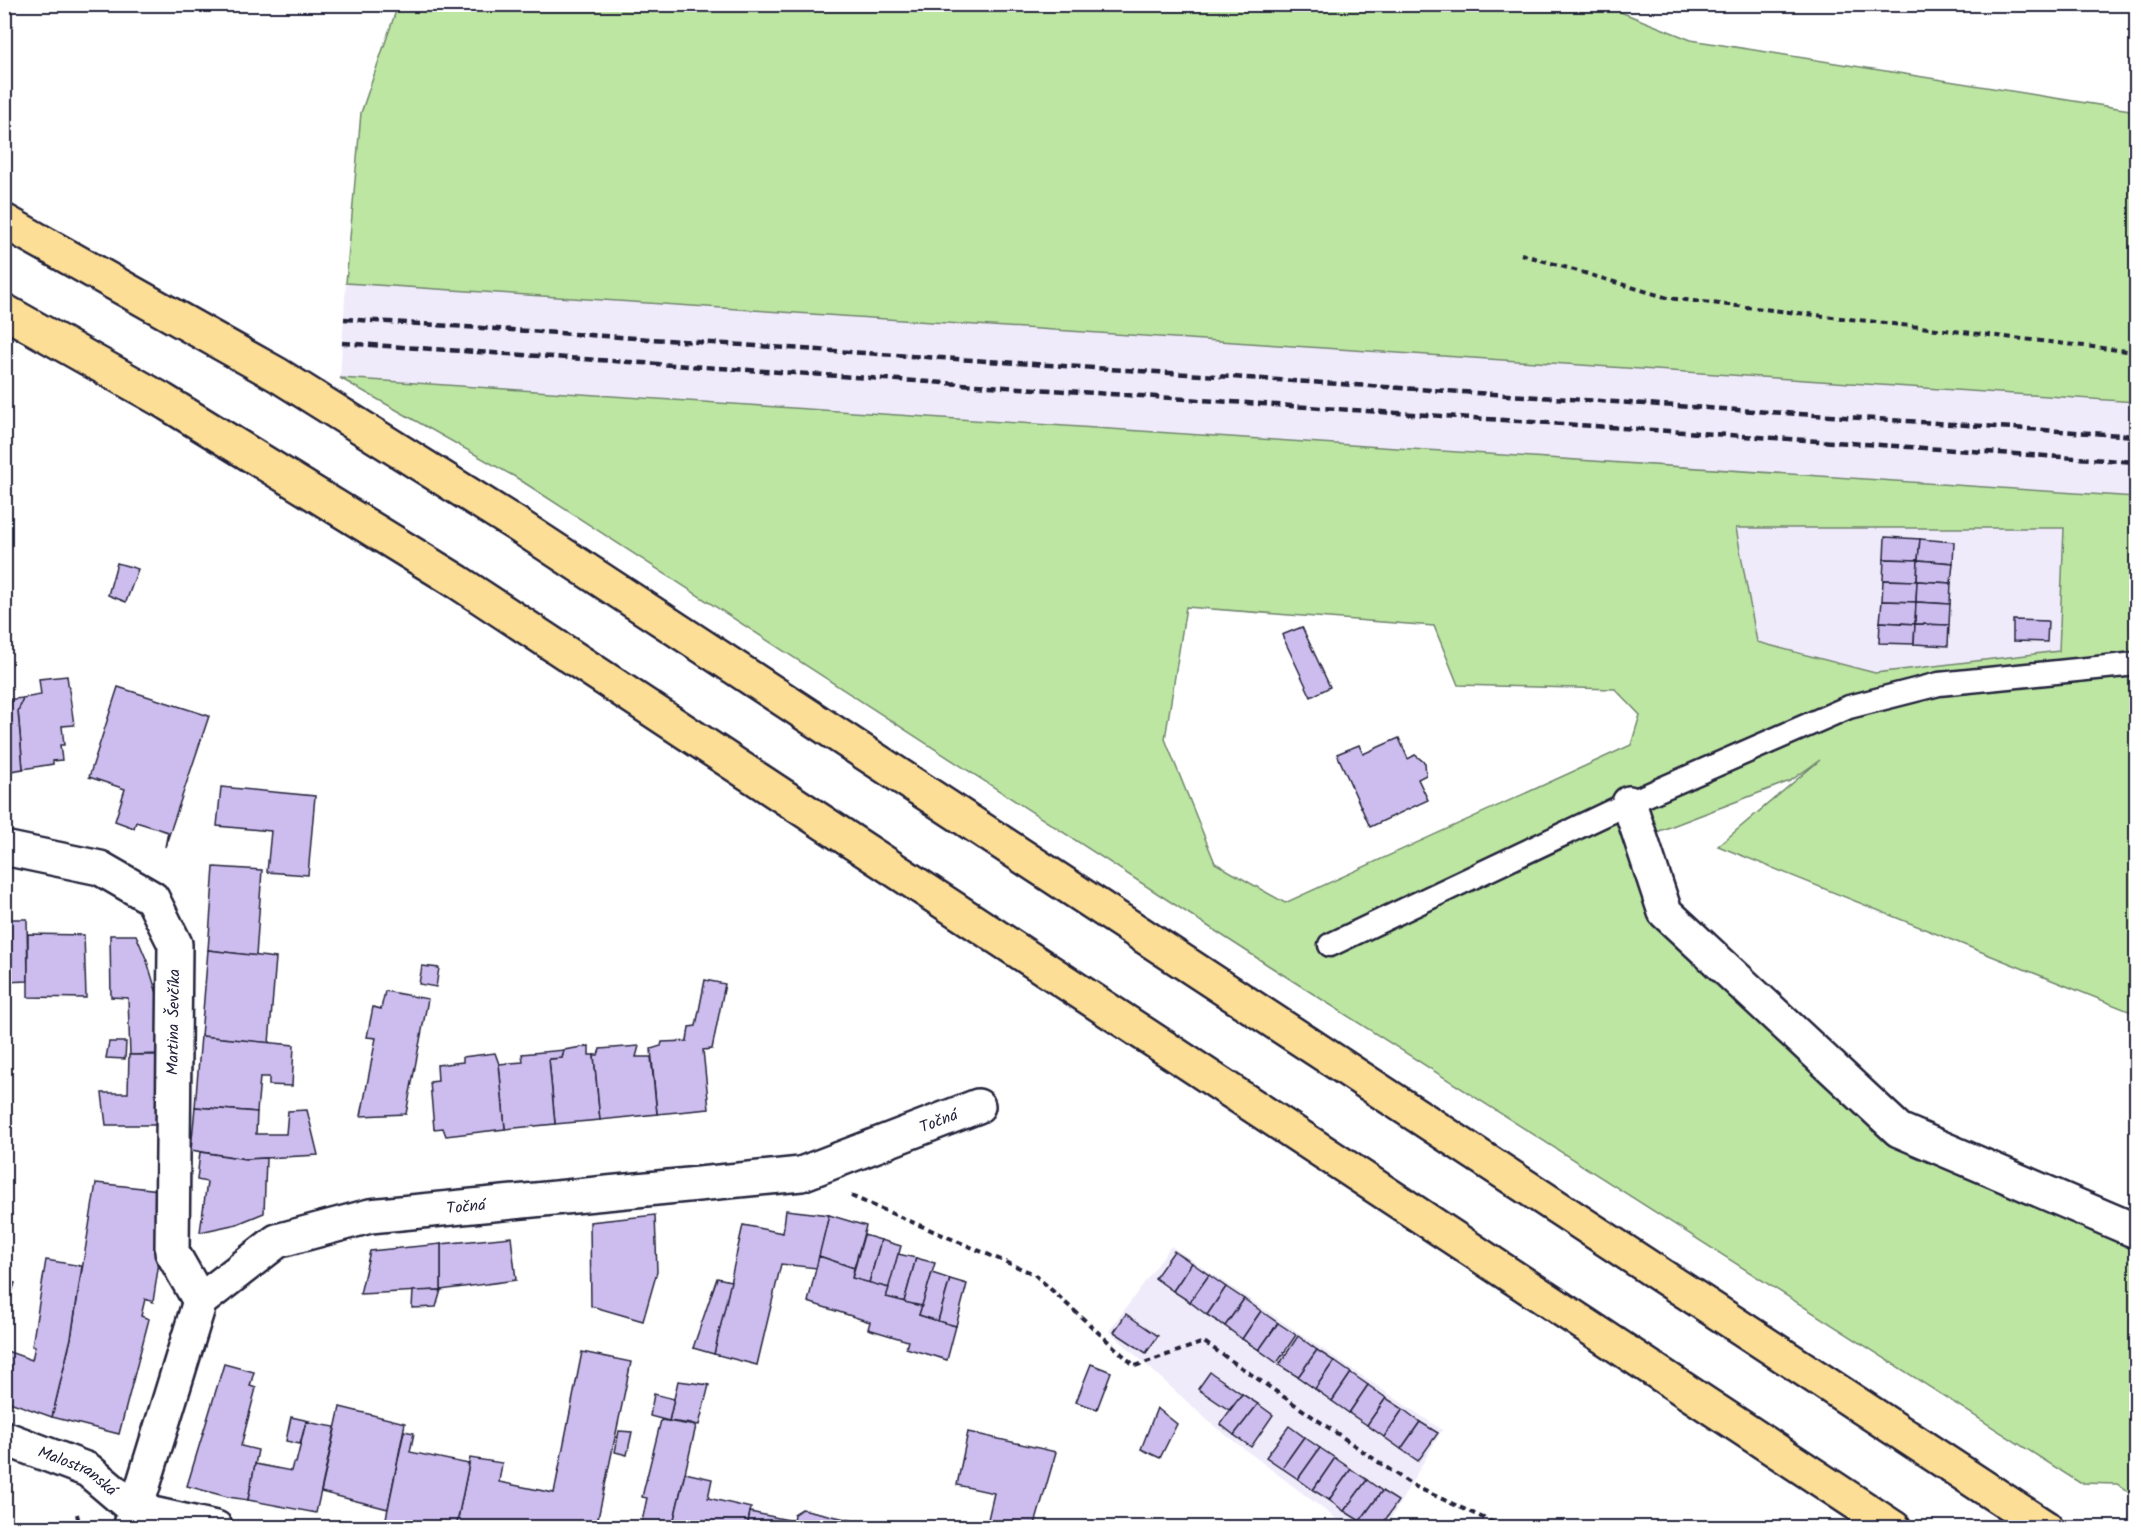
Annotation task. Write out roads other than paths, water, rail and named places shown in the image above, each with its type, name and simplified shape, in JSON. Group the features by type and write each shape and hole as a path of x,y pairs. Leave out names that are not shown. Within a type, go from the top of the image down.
{"highway":[{"path":"4,221 278,375 516,524 2046,1527"},
{"path":"4,311 162,400 468,588 1894,1527"}],"street":[{"path":"1629,803 1665,912 1899,1130 2136,1231"},
{"name":"Martina Ševčíka","path":"4,848 100,868 152,898 175,944 172,1252 200,1301"},
{"name":"Točná","path":"200,1301 277,1241 370,1216 801,1174 978,1106"},
{"path":"133,1519 200,1301"},
{"name":"Malostranská","path":"4,1438 88,1470 133,1519 216,1527"}],"lane":[{"path":"1330,945 1629,803 1849,707 1939,684 2136,664"}],"railway":[{"path":"344,319 2136,436"},
{"path":"342,343 2136,462"}]}
